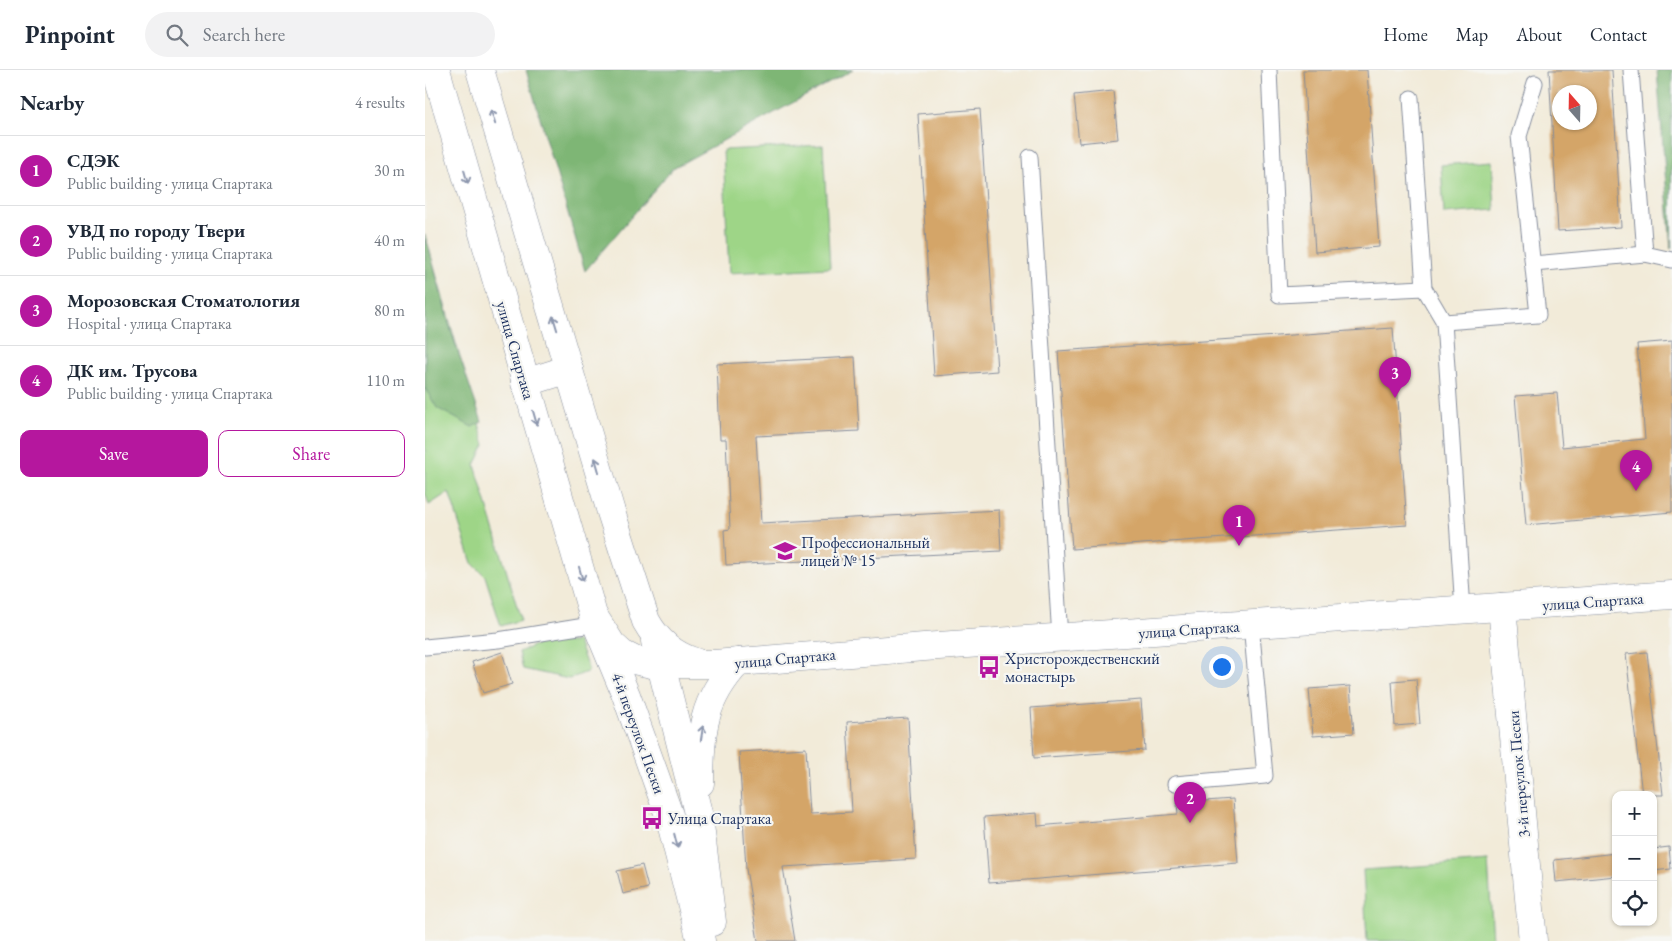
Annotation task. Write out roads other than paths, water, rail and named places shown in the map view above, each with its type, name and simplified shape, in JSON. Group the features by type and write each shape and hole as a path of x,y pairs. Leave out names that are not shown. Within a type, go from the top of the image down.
{"main road":[{"name":"улица Спартака","path":"436,70 595,620 609,642 630,659 638,662 661,664 706,664 1503,607 1671,601"},
{"name":"улица Спартака","path":"479,70 646,621 661,642 676,654 692,661 706,664"},
{"path":"525,382 569,370"},
{"name":"3-й переулок Пески","path":"1503,607 1533,941"},
{"name":"4-й переулок Пески","path":"595,620 626,695 669,815 701,941"},
{"name":"4-й переулок Пески","path":"652,631 699,817 714,941"},
{"name":"4-й переулок Пески","path":"699,817 701,740 704,722 713,696 726,675 738,662"}],"lane":[{"path":"1269,70 1279,295 1424,288"},
{"path":"1631,70 1645,254"},
{"path":"1444,322 1538,316 1519,136 1535,83"},
{"path":"1411,98 1424,288 1444,322 1463,610"},
{"path":"1030,157 1060,638"},
{"path":"1533,264 1645,254 1672,260"},
{"path":"425,648 498,640 595,620"},
{"path":"1175,784 1265,776 1251,624"}],"place":[{"name":"Морозовская Стоматология","path":"1395,398"},
{"name":"ДК им. Трусова","path":"1636,491"},
{"name":"СДЭК","path":"1239,546"},
{"name":"Профессиональный лицей № 15","path":"785,551"},
{"name":"Христорождественский монастырь","path":"989,667"},
{"name":"Улица Спартака","path":"652,818"},
{"name":"УВД по городу Твери","path":"1190,823"}]}
